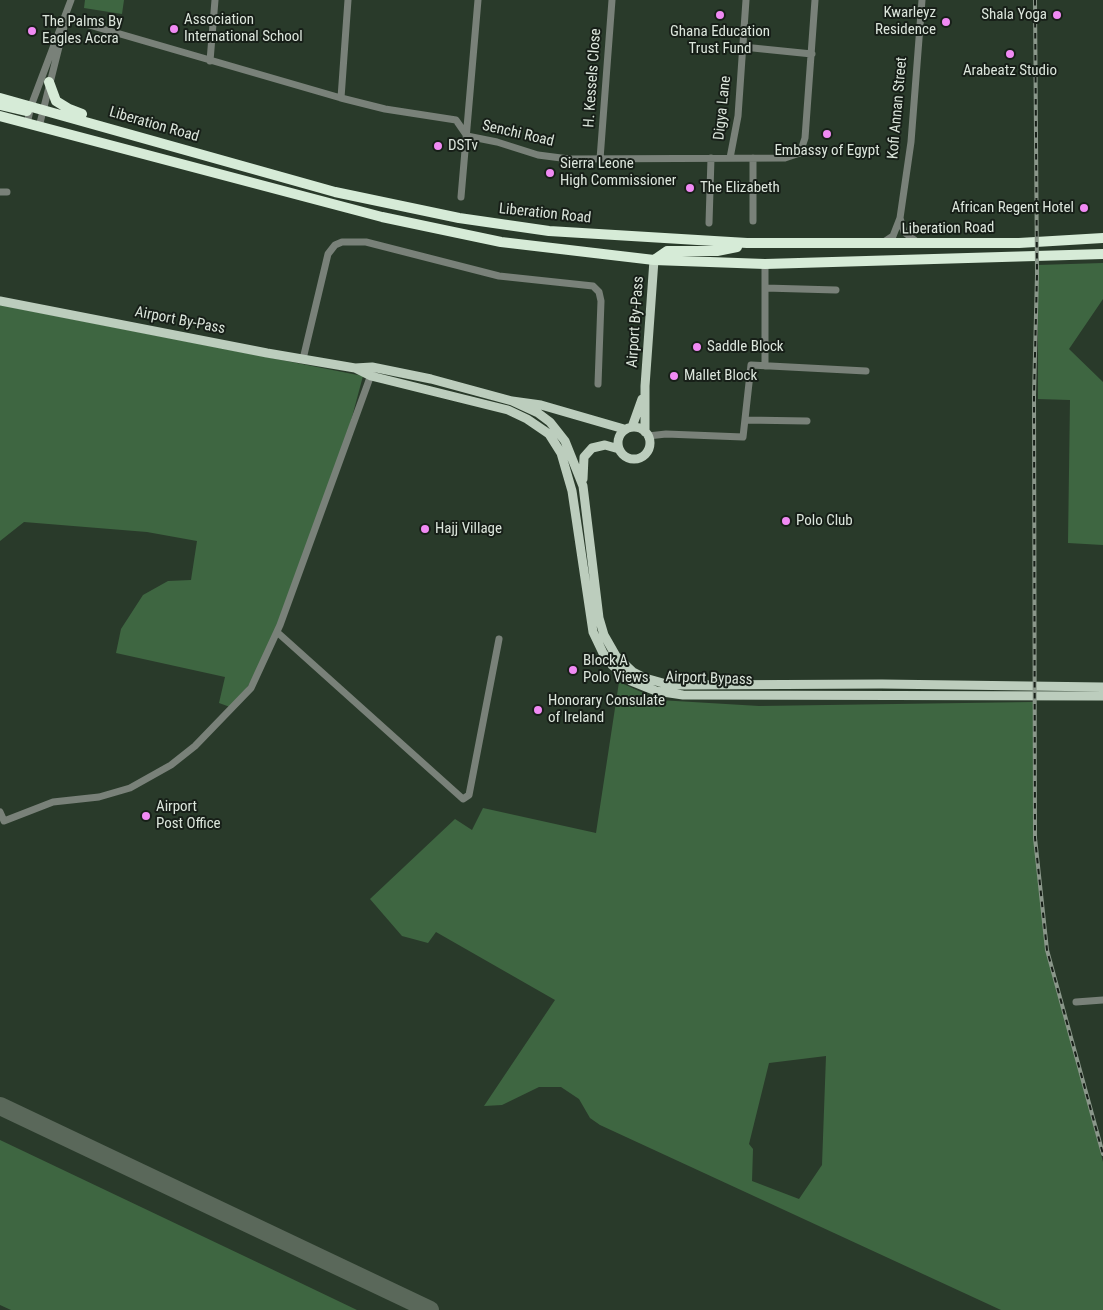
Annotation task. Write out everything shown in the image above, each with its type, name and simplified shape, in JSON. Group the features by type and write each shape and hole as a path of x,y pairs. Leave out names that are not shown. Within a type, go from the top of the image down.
{"highway":[{"path":"50,82 56,101 100,125"},
{"name":"Liberation Road","path":"0,98 30,109 43,109 335,192 459,218 549,231 746,243 1019,243 1103,238"},
{"path":"0,105 30,109"},
{"name":"Liberation Road","path":"0,116 392,218 501,242 654,260 765,264 1103,254"},
{"path":"654,260 667,251 717,250 741,246 746,243"}],"main road":[{"name":"Airport By-Pass","path":"647,434 645,386 654,260"},
{"name":"Airport By-Pass","path":"0,301 355,368 508,410"},
{"name":"Airport By-Pass","path":"372,372 431,380 512,401 542,405 628,428 638,416 645,386"},
{"name":"Airport Bypass","path":"512,401 538,413 558,430 574,461 582,486 598,608 604,635 620,661 645,678 670,685 882,684 1103,687"},
{"name":"Airport Bypass","path":"508,410 541,427 549,434 561,452 572,491 593,632 603,653 612,665 631,681 656,691 683,695 1103,696"},
{"path":"628,428 647,434 650,443 643,456 629,458 623,455 619,449 618,438 628,428"},
{"path":"582,486 582,464 588,452 600,445 619,449"}],"street":[{"path":"27,124 30,109 71,0"},
{"path":"210,61 214,0"},
{"path":"341,98 348,0"},
{"path":"461,197 478,0"},
{"name":"H. Kessels Close","path":"600,159 612,0"},
{"name":"Digya Lane","path":"730,158 738,116 746,0"},
{"name":"Senchi Road","path":"65,18 157,43 210,61 341,98 385,109 456,120 467,136 497,142 538,155 568,159 753,158 794,157 803,150 815,0"},
{"name":"Kofi Annan Street","path":"880,244 893,236 900,218 910,142 922,0"},
{"path":"39,127 64,33 65,18"},
{"path":"743,47 812,54"},
{"path":"709,223 711,158"},
{"path":"753,158 753,221"},
{"path":"900,218 907,236 920,244"},
{"path":"303,359 328,254 335,245 342,242 366,242 499,276 593,286 599,292 601,301 598,384"},
{"path":"764,366 765,264"},
{"path":"765,288 836,290"},
{"path":"647,434 742,437 749,366 866,371"},
{"path":"0,812 4,821 54,802 99,797 130,788 171,765 217,725 251,688 277,632 372,372"},
{"path":"745,420 807,421"},
{"path":"277,632 463,799 468,796 499,638"},
{"path":"1076,1002 1103,1000"}],"green space":[{"path":"85,0 124,0 122,14 84,8"},
{"path":"1103,263 1103,299 1069,349 1103,382 1103,545 1068,543 1070,400 1038,399 1038,265"},
{"path":"0,305 363,376 335,480 269,649 245,691 230,707 219,703 225,677 116,653 121,629 143,595 168,581 191,580 197,541 147,532 24,522 0,541"},
{"path":"619,682 659,700 759,706 1033,702 1034,799 1043,930 1103,1162 1103,1310 1001,1310 600,1125 590,1118 579,1099 561,1087 539,1087 502,1105 484,1106 555,1000 436,932 428,943 402,936 370,899 455,819 472,830 483,808 596,833","holes":["826,1056 822,1165 799,1199 752,1181 753,1149 749,1144 769,1063"]},
{"path":"0,1140 357,1310 11,1310 0,1305"}],"taxiway":[{"path":"0,1106 430,1310"}],"railway":[{"path":"1035,0 1037,274 1034,395 1035,838 1047,950 1103,1154"}],"place":[{"name":"Ghana Education Trust Fund","path":"720,15"},
{"name":"Shala Yoga","path":"1057,15"},
{"name":"Kwarleyz Residence","path":"946,22"},
{"name":"Association International School","path":"174,29"},
{"name":"The Palms By Eagles Accra","path":"32,31"},
{"name":"Arabeatz Studio","path":"1010,54"},
{"name":"Embassy of Egypt","path":"827,134"},
{"name":"DSTv","path":"438,146"},
{"name":"Sierra Leone High Commissioner","path":"550,173"},
{"name":"The Elizabeth","path":"690,188"},
{"name":"African Regent Hotel","path":"1084,208"},
{"name":"Saddle Block","path":"697,347"},
{"name":"Mallet Block","path":"674,376"},
{"name":"Polo Club","path":"786,521"},
{"name":"Hajj Village","path":"425,529"},
{"name":"Block A Polo Views","path":"573,670"},
{"name":"Honorary Consulate of Ireland","path":"538,710"},
{"name":"Airport Post Office","path":"146,816"}]}
